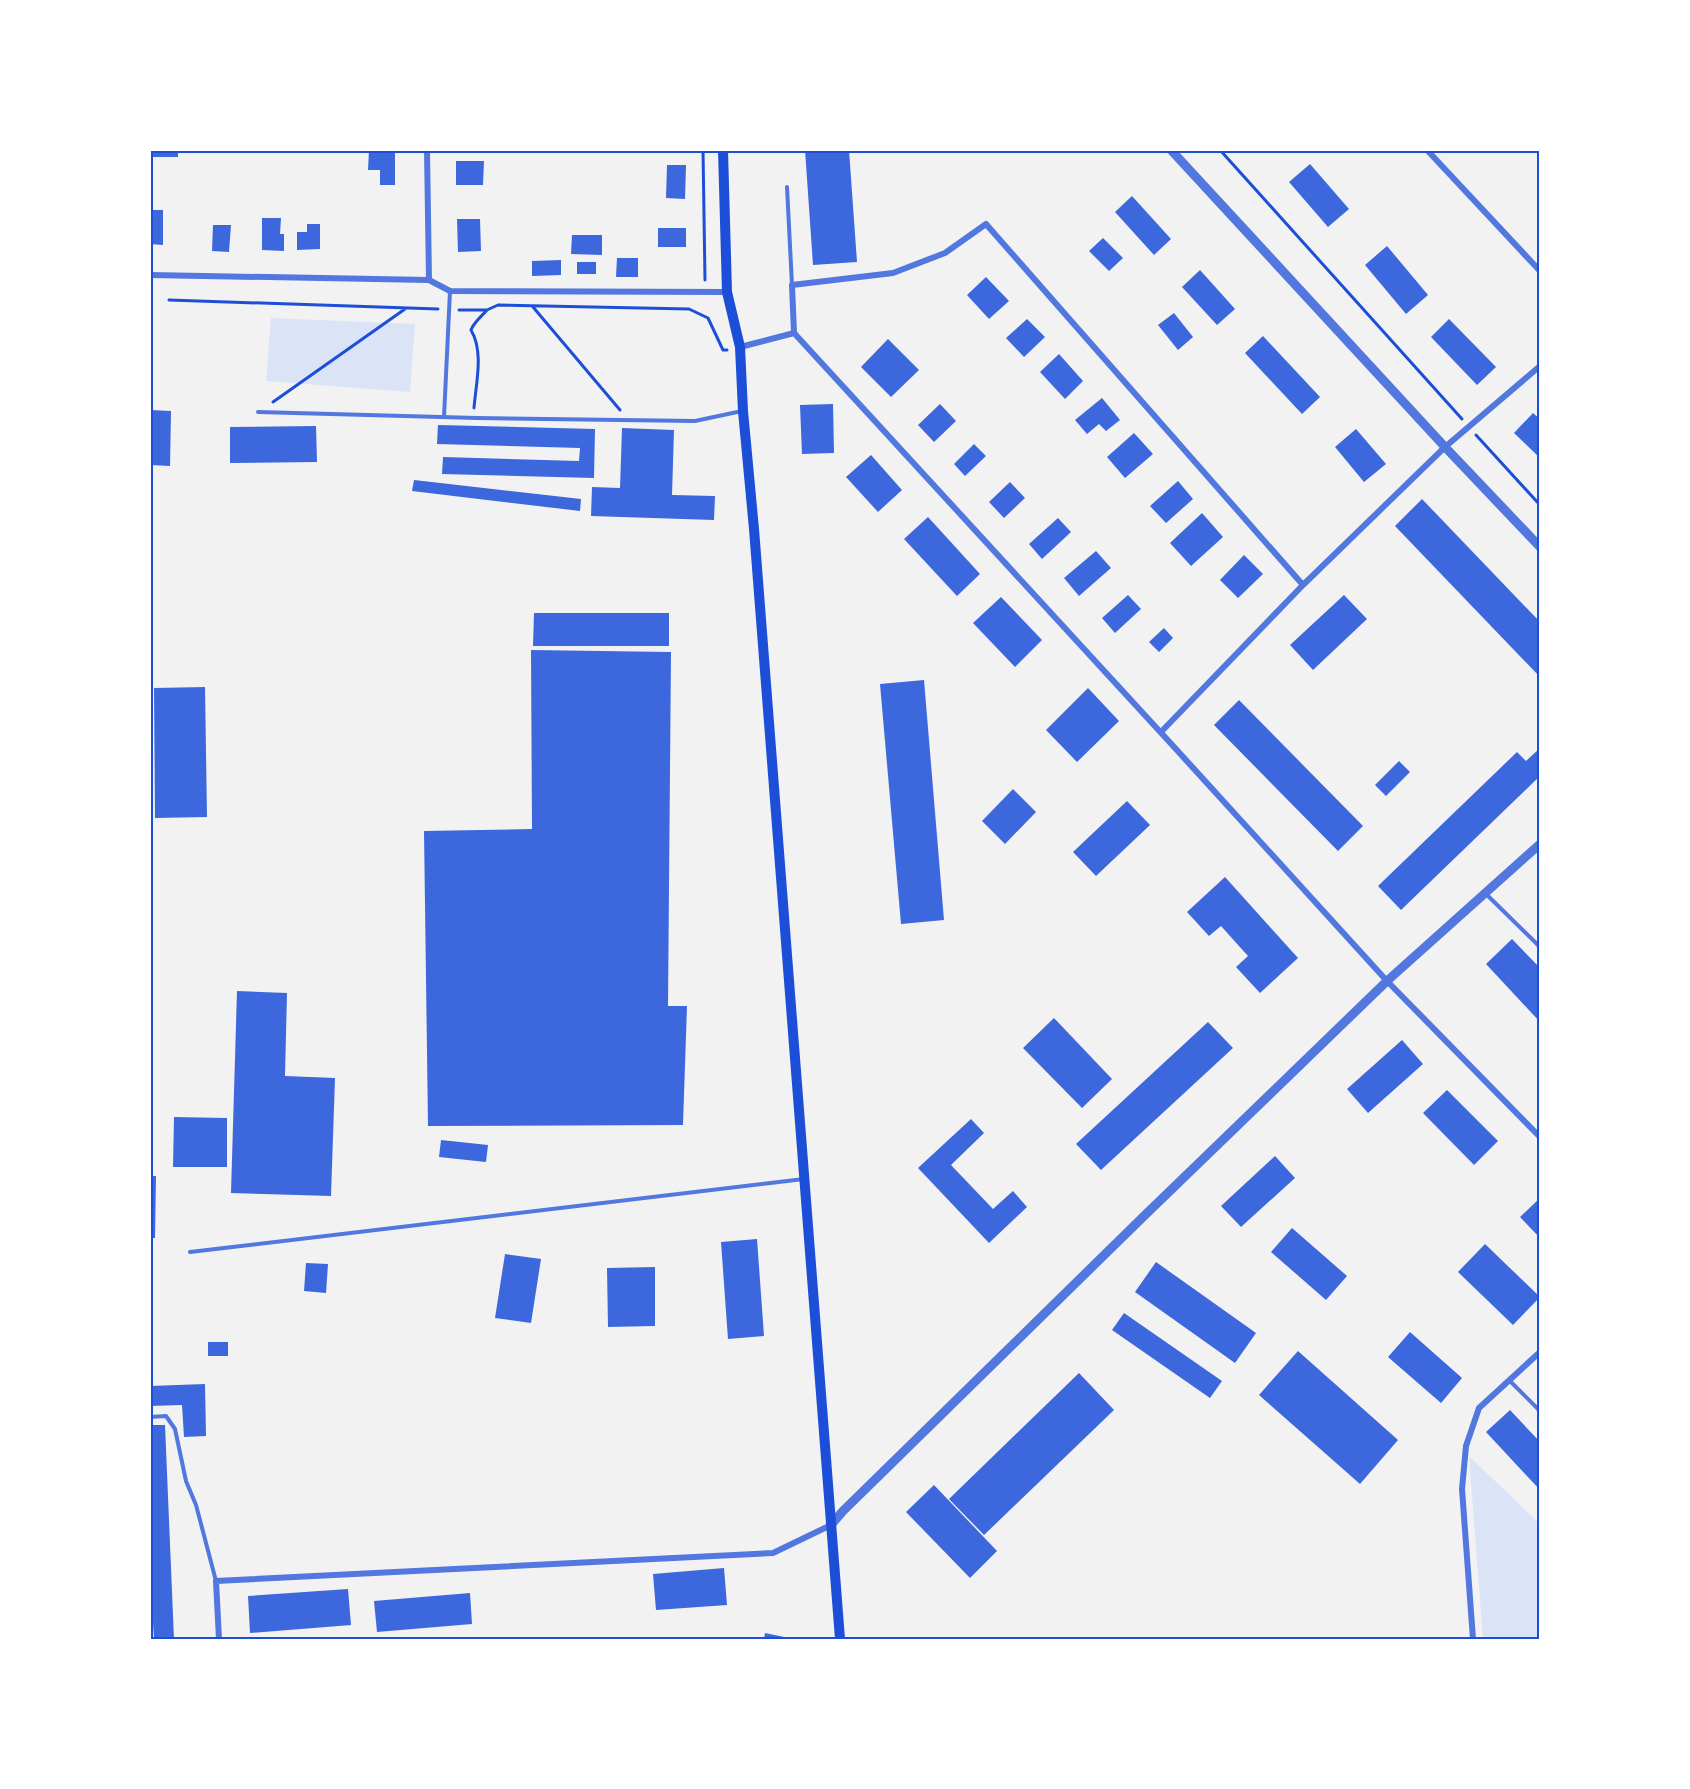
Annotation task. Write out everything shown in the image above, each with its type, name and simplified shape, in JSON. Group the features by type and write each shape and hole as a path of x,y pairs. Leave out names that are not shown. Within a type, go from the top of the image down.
{"main road":[{"path":"723,150 727,292 740,347 743,411 840,1639"}],"street":[{"path":"428,150 429,280"},
{"path":"1171,150 1540,547"},
{"path":"1427,150 1540,271"},
{"path":"1303,585 986,224 945,253 893,273 792,285 794,333 1387,981 1540,1137"},
{"path":"150,275 429,280 450,291 727,292"},
{"path":"740,347 794,333"},
{"path":"1161,732 1303,585 1445,447 1540,366"},
{"path":"219,1639 216,1581 773,1553 831,1525 1143,1217 1387,981 1540,844"},
{"path":"1473,1639 1462,1489 1466,1446 1479,1408 1540,1352"}],"lane":[{"path":"787,187 792,285"},
{"path":"444,417 450,291"},
{"path":"258,412 695,421 743,411"},
{"path":"1485,893 1540,947"},
{"path":"190,1252 804,1179"},
{"path":"1509,1380 1540,1411"},
{"path":"150,1417 166,1416 175,1429 186,1481 196,1505 216,1581"}],"path":[{"path":"703,150 705,283"},
{"path":"1220,150 1540,505"},
{"path":"169,300 449,310 487,310 498,305 689,309 708,318 723,350 740,347"},
{"path":"533,306 629,420"},
{"path":"271,404 406,308"},
{"path":"473,418 478,352 476,339 471,330 474,323 487,310"}],"shaded area":[{"path":"271,318 415,324 410,392 266,381"},
{"path":"1469,1456 1540,1524 1540,1639 1483,1639"}],"building":[{"path":"150,150 178,150 178,157 150,157"},
{"path":"369,150 395,150 395,185 380,185 380,170 368,170"},
{"path":"631,150 660,150 660,152 631,153"},
{"path":"805,150 849,150 857,262 813,265"},
{"path":"456,161 484,161 483,185 456,185"},
{"path":"1310,164 1349,209 1328,227 1289,182"},
{"path":"667,165 686,165 685,199 666,198"},
{"path":"1132,196 1171,239 1154,255 1115,212"},
{"path":"150,210 163,210 163,245 150,244"},
{"path":"262,218 281,218 280,234 284,234 284,251 262,250"},
{"path":"457,219 480,219 481,251 458,252"},
{"path":"307,224 320,224 320,249 297,250 297,232 307,232"},
{"path":"213,225 231,225 229,252 212,251"},
{"path":"658,228 686,228 686,247 658,247"},
{"path":"572,235 602,235 602,255 571,254"},
{"path":"1103,238 1123,258 1109,271 1089,251"},
{"path":"1387,246 1428,295 1406,314 1365,265"},
{"path":"617,258 638,258 638,277 616,277"},
{"path":"561,260 561,275 532,276 532,261"},
{"path":"577,262 596,262 596,274 577,274"},
{"path":"1200,270 1235,309 1217,325 1182,287"},
{"path":"986,277 1009,301 989,319 967,295"},
{"path":"1174,313 1193,337 1178,350 1158,325"},
{"path":"1027,319 1045,337 1024,357 1006,338"},
{"path":"1449,319 1496,367 1477,385 1431,337"},
{"path":"1263,336 1320,397 1302,414 1245,353"},
{"path":"888,339 919,370 891,397 861,367"},
{"path":"1059,354 1083,381 1065,399 1040,372"},
{"path":"1102,398 1120,420 1106,431 1099,424 1087,434 1075,420"},
{"path":"833,404 834,453 802,454 800,405"},
{"path":"940,404 956,421 934,442 918,425"},
{"path":"150,410 171,411 170,466 150,465"},
{"path":"1533,413 1540,419 1540,458 1514,433"},
{"path":"438,425 595,429 594,478 442,474 443,457 579,461 580,448 437,444"},
{"path":"316,426 317,462 230,463 230,427"},
{"path":"622,428 674,430 672,495 715,496 714,520 591,516 592,487 620,488"},
{"path":"1356,429 1386,464 1364,482 1335,447"},
{"path":"1134,433 1153,454 1125,478 1107,457"},
{"path":"974,444 986,456 965,476 954,464"},
{"path":"871,455 902,490 878,512 846,477"},
{"path":"414,480 581,499 580,511 412,491"},
{"path":"1178,481 1193,499 1166,523 1150,506"},
{"path":"1010,482 1025,498 1004,518 989,502"},
{"path":"1422,499 1540,622 1540,677 1395,526"},
{"path":"1202,513 1223,537 1191,566 1170,543"},
{"path":"928,517 980,574 957,596 904,539"},
{"path":"1058,518 1071,532 1042,559 1029,544"},
{"path":"1096,551 1111,568 1079,596 1064,578"},
{"path":"1244,555 1263,574 1238,598 1220,580"},
{"path":"1128,595 1141,609 1115,633 1102,618"},
{"path":"1344,595 1367,619 1313,670 1290,645"},
{"path":"1001,597 1042,640 1015,667 973,623"},
{"path":"534,613 669,613 669,646 533,646"},
{"path":"1164,628 1173,638 1159,652 1149,642"},
{"path":"531,650 671,652 668,1006 687,1006 683,1125 428,1126 424,831 532,829"},
{"path":"924,680 944,920 901,924 880,684"},
{"path":"205,687 207,817 155,818 154,688"},
{"path":"1088,688 1119,721 1077,762 1046,730"},
{"path":"1239,700 1363,826 1338,851 1214,725"},
{"path":"1540,748 1540,776 1401,910 1378,886 1517,752 1526,761"},
{"path":"1399,761 1410,772 1386,796 1375,785"},
{"path":"1013,789 1036,812 1005,844 982,821"},
{"path":"1127,801 1150,825 1096,876 1073,852"},
{"path":"1225,877 1298,958 1260,993 1236,967 1248,956 1221,926 1209,936 1187,912"},
{"path":"1512,939 1540,968 1540,1022 1486,964"},
{"path":"237,991 287,993 285,1076 335,1078 331,1196 231,1193"},
{"path":"1054,1018 1112,1079 1082,1108 1023,1048"},
{"path":"1208,1022 1233,1048 1101,1170 1076,1144"},
{"path":"1402,1040 1423,1064 1368,1113 1347,1089"},
{"path":"1447,1090 1498,1141 1474,1165 1423,1113"},
{"path":"174,1117 227,1118 227,1167 173,1167"},
{"path":"971,1119 984,1133 951,1165 993,1209 1013,1191 1027,1207 989,1243 918,1168"},
{"path":"441,1140 488,1145 486,1162 439,1157"},
{"path":"1275,1156 1295,1178 1241,1227 1221,1206"},
{"path":"150,1176 156,1176 155,1238 150,1238"},
{"path":"1540,1198 1540,1238 1520,1217"},
{"path":"1292,1228 1347,1276 1326,1300 1271,1252"},
{"path":"757,1239 764,1336 728,1339 721,1242"},
{"path":"1485,1244 1540,1297 1513,1325 1458,1272"},
{"path":"505,1254 541,1259 531,1323 495,1318"},
{"path":"1156,1262 1256,1333 1235,1363 1135,1292"},
{"path":"306,1263 328,1264 326,1293 304,1291"},
{"path":"655,1267 655,1326 608,1327 607,1268"},
{"path":"1124,1313 1222,1381 1210,1398 1112,1330"},
{"path":"1410,1332 1462,1378 1441,1403 1388,1357"},
{"path":"208,1342 228,1342 228,1356 208,1356"},
{"path":"1298,1351 1398,1440 1360,1484 1259,1395"},
{"path":"1079,1373 1114,1410 984,1535 949,1499"},
{"path":"205,1384 206,1436 184,1437 182,1405 150,1406 150,1386"},
{"path":"1510,1410 1540,1442 1540,1490 1486,1432"},
{"path":"150,1425 165,1425 174,1639 154,1639 150,1572"},
{"path":"934,1485 997,1551 970,1578 906,1512"},
{"path":"724,1568 727,1605 656,1610 653,1574"},
{"path":"348,1589 351,1625 250,1633 248,1596"},
{"path":"470,1593 472,1624 377,1632 374,1601"},
{"path":"765,1633 789,1638 789,1639 764,1639"}]}
